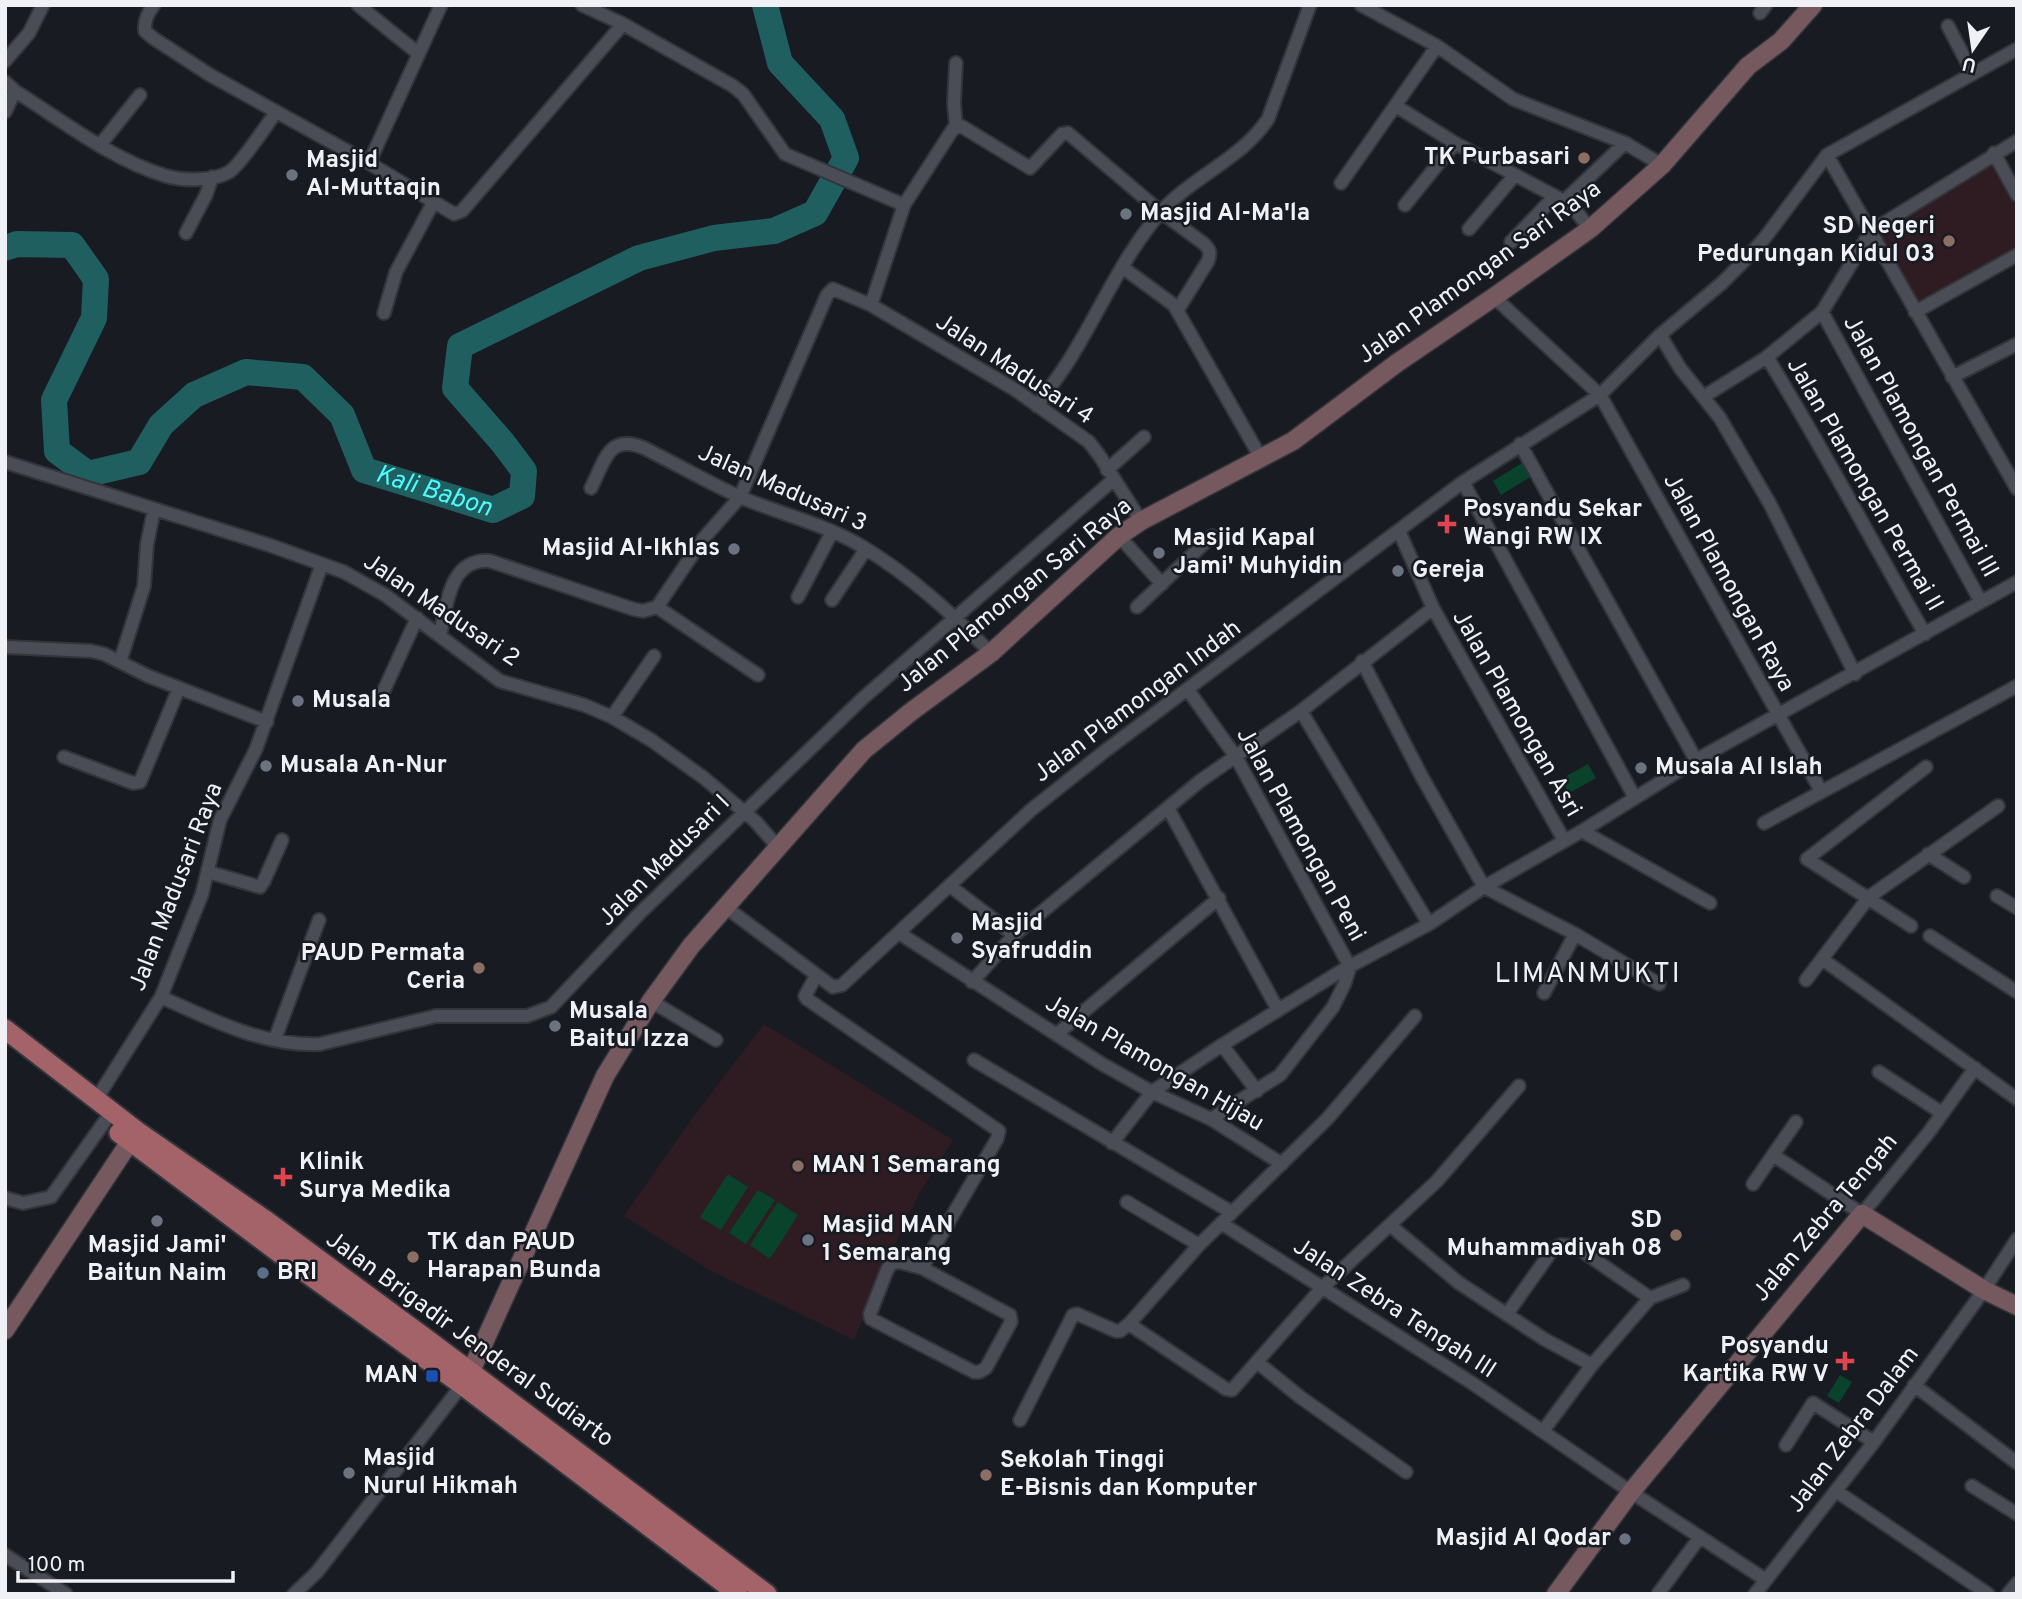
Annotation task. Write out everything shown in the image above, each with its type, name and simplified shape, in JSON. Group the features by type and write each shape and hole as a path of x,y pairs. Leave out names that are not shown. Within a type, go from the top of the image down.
{"main road":[{"name":"Jalan Brigadir Jenderal Sudiarto","path":"5,1029 97,1098 133,1136"},
{"name":"Jalan Brigadir Jenderal Sudiarto","path":"5,1044 105,1121 133,1136 767,1594"},
{"name":"Jalan Brigadir Jenderal Sudiarto","path":"466,1378 738,1594"}],"street":[{"path":"5,61 29,33 43,5"},
{"path":"154,5 145,26 145,31 153,38 210,75 369,163 454,214 462,211 623,24"},
{"path":"358,5 419,54"},
{"path":"369,163 441,5"},
{"path":"582,5 623,24 743,94 785,154 904,205"},
{"path":"1037,406 1068,363 1122,267 1161,212 1200,178 1241,151 1258,135 1268,119 1310,5"},
{"name":"Jalan Plamongan Sari Raya","path":"466,1378 593,1098 651,1001 724,906 864,750 991,653 1119,536 1141,521 1262,460 1301,436 1396,363 1494,298 1662,165 1748,66 1781,41 1813,5"},
{"path":"1369,7 1437,46 1513,99 1625,143 1662,165"},
{"path":"1948,26 1973,74"},
{"path":"1341,183 1437,46"},
{"path":"1855,674 1770,504 1720,418 1680,368 1660,335 1722,284 1741,264 1771,231 1827,155 2017,49"},
{"path":"871,305 904,205 956,126 956,63"},
{"path":"5,82 100,145 165,176 178,179 212,177 233,169 276,112"},
{"path":"5,112 15,91"},
{"path":"100,145 140,95"},
{"path":"1396,106 1455,143 1564,201 1586,225"},
{"path":"956,126 961,126 1030,168 1062,134 1068,133 1161,212 1203,243 1210,255 1209,261 1177,311"},
{"path":"1871,230 2017,141"},
{"path":"1405,205 1455,143"},
{"path":"1511,242 1564,201 1625,143"},
{"path":"1994,153 2017,195"},
{"path":"1827,155 2017,489"},
{"path":"1469,229 1514,176"},
{"path":"186,233 206,195 212,177"},
{"path":"384,313 399,265 433,203"},
{"name":"Jalan Plamongan Permai III","path":"1703,397 1768,357 1822,312 1871,230"},
{"path":"1915,312 2017,255"},
{"path":"1122,267 1170,302 1177,311 1262,460"},
{"name":"Jalan Madusari 4","path":"740,496 827,295 833,289 871,305 1014,389 1089,442 1141,521"},
{"name":"Jalan Plamongan Raya","path":"1494,298 1600,395 1821,791"},
{"name":"Jalan Plamongan Permai III","path":"1822,312 1912,472 1980,602"},
{"name":"Jalan Plamongan Indah","path":"724,906 816,976 833,987 842,985 1058,788 1463,482 1600,395 1660,335"},
{"path":"1952,377 2016,347"},
{"name":"Jalan Plamongan Permai II","path":"1768,357 1813,431 1864,529 1924,634"},
{"name":"Jalan Madusari I","path":"161,997 232,1029 305,1045 320,1044 436,1016 527,1016 551,1007 640,913 862,699 956,618 1110,475 1144,437"},
{"name":"Jalan Madusari 3","path":"591,488 611,449 616,445 629,443 644,448 740,496 832,532 866,549 919,587 956,618 991,653"},
{"path":"1520,444 1696,760"},
{"name":"Jalan Madusari 2","path":"5,462 322,564 364,582 500,681 568,699 612,717 651,740 704,778 760,826 778,847"},
{"path":"1463,482 1635,798"},
{"path":"440,635 453,582 465,566 480,561 490,561 633,609 643,611 657,607 703,539 740,496"},
{"path":"120,662 144,586 153,510"},
{"name":"Jalan Plamongan Asri","path":"1399,531 1433,608 1564,840"},
{"path":"798,597 832,532"},
{"path":"1119,536 1162,584"},
{"path":"1137,607 1212,536"},
{"path":"832,600 866,549"},
{"name":"Jalan Madusari Raya","path":"97,1098 161,997 197,907 220,820 267,722 322,564"},
{"path":"1112,1143 1152,1092 1278,1010 1429,924 1484,887 1582,831 1696,760 2017,582"},
{"path":"657,607 758,675"},
{"path":"972,982 1014,935 1200,781 1301,711 1433,608"},
{"path":"379,701 417,618"},
{"path":"5,647 78,649 104,654 179,688 267,722"},
{"path":"612,717 653,656"},
{"path":"1362,662 1484,887 1575,934 1659,984"},
{"path":"1764,823 2017,686"},
{"path":"64,757 133,783 140,782 179,688"},
{"name":"Jalan Plamongan Peni","path":"1188,691 1236,757 1350,967"},
{"path":"1301,711 1429,924"},
{"path":"1911,926 1808,859 1926,767"},
{"path":"1807,980 1869,897 1998,806"},
{"path":"1168,808 1278,1010"},
{"path":"1582,831 1710,903"},
{"path":"208,872 260,887 282,840"},
{"path":"1928,854 1964,877"},
{"path":"950,886 1014,935"},
{"path":"1997,896 2017,908"},
{"path":"1057,1034 1219,898"},
{"path":"275,1039 319,920"},
{"name":"Jalan Plamongan Hijau","path":"899,933 1102,1064 1152,1092 1211,1119 1282,1164"},
{"path":"1544,993 1575,934"},
{"path":"1930,936 2017,992"},
{"path":"1822,959 2017,1099"},
{"path":"1211,1119 1280,1075 1334,1007 1350,967"},
{"path":"816,976 805,996 807,999 999,1131 997,1139 922,1268"},
{"path":"651,1001 716,1040"},
{"path":"1020,1420 1073,1315 1077,1314 1116,1331 1129,1324 1199,1245 1328,1118 1415,1016"},
{"path":"1222,1045 1257,1091"},
{"path":"974,1060 1231,1212"},
{"name":"Jalan Zebra Tengah","path":"1556,1594 1631,1492 1862,1214 1975,1068"},
{"path":"1879,1072 1942,1113"},
{"path":"1129,1324 1226,1389 1235,1388 1322,1288 1437,1181 1519,1086"},
{"path":"5,1198 23,1203 51,1196 105,1121"},
{"path":"1753,1184 1796,1122"},
{"path":"5,1330 133,1136"},
{"path":"1773,1155 1984,1290 2017,1306"},
{"path":"1127,1202 1199,1245"},
{"name":"Jalan Zebra Tengah III","path":"1221,1223 1544,1431 1631,1492 1766,1580"},
{"path":"1391,1226 1459,1283 1544,1339 1592,1365"},
{"name":"Jalan Zebra Dalam","path":"1755,1594 1874,1442 1984,1290 2017,1239"},
{"path":"1507,1314 1553,1249 1561,1245 1575,1246 1650,1298"},
{"path":"899,1262 922,1268 1010,1315 1011,1322 982,1371 974,1371 871,1319 870,1314 892,1263 899,1262"},
{"path":"1544,1431 1592,1365 1650,1298 1683,1285"},
{"path":"1257,1362 1300,1397 1406,1472"},
{"path":"295,1593 317,1572 466,1378"},
{"path":"1914,1385 2017,1463"},
{"path":"1786,1445 1813,1403 1874,1442"},
{"path":"1972,1486 2017,1514"},
{"path":"1836,1491 1988,1594"},
{"path":"1658,1594 1700,1537"},
{"path":"5,1555 66,1594"},
{"path":"2008,1594 2017,1583"}],"shaded area":[{"name":"SD Negeri Pedurungan Kidul 03","path":"1992,161 2017,208 2017,251 1918,307 1875,231"},
{"name":"MAN 1 Semarang","path":"764,1024 953,1140 920,1192 854,1340 711,1271 624,1216 691,1120"}],"green space":[{"path":"1522,463 1530,477 1501,495 1493,481"},
{"path":"1588,764 1596,778 1569,793 1561,779"},
{"path":"728,1174 748,1187 721,1230 700,1217"},
{"path":"758,1190 775,1200 746,1244 729,1233"},
{"path":"778,1202 798,1215 770,1259 750,1245"},
{"path":"1840,1375 1852,1382 1839,1403 1827,1396"}],"waterway":[{"name":"Kali Babon","path":"5,248 17,244 72,245 96,279 94,318 54,400 57,451 88,474 139,462 161,425 194,395 246,372 303,377 342,415 364,470 493,510 522,496 524,471 455,388 460,346 639,258 714,238 774,231 815,213 846,158 832,119 780,63 765,5"}],"place":[{"name":"TK Purbasari","path":"1584,158"},
{"name":"Masjid Al-Muttaqin","path":"292,175"},
{"name":"Masjid Al-Ma'la","path":"1126,214"},
{"name":"SD Negeri Pedurungan Kidul 03","path":"1949,241"},
{"name":"Posyandu Sekar Wangi RW IX","path":"1447,524"},
{"name":"Masjid Al-Ikhlas","path":"734,549"},
{"name":"Masjid Kapal Jami' Muhyidin","path":"1159,553"},
{"name":"Gereja","path":"1398,571"},
{"name":"Musala","path":"298,701"},
{"name":"Musala An-Nur","path":"266,766"},
{"name":"Musala Al Islah","path":"1641,768"},
{"name":"Masjid Syafruddin","path":"957,938"},
{"name":"PAUD Permata Ceria","path":"479,968"},
{"name":"Musala Baitul Izza","path":"555,1026"},
{"name":"MAN 1 Semarang","path":"798,1166"},
{"name":"Klinik Surya Medika","path":"283,1177"},
{"name":"Masjid Jami' Baitun Naim","path":"157,1221"},
{"name":"SD Muhammadiyah 08","path":"1676,1235"},
{"name":"Masjid MAN 1 Semarang","path":"808,1240"},
{"name":"TK dan PAUD Harapan Bunda","path":"413,1257"},
{"name":"BRI","path":"263,1273"},
{"name":"Posyandu Kartika RW V","path":"1845,1361"},
{"name":"MAN","path":"432,1376"},
{"name":"Masjid Nurul Hikmah","path":"349,1473"},
{"name":"Sekolah Tinggi E-Bisnis dan Komputer","path":"986,1475"},
{"name":"Masjid Al Qodar","path":"1625,1539"}],"district":[{"name":"LIMANMUKTI","path":"1588,975"}]}
